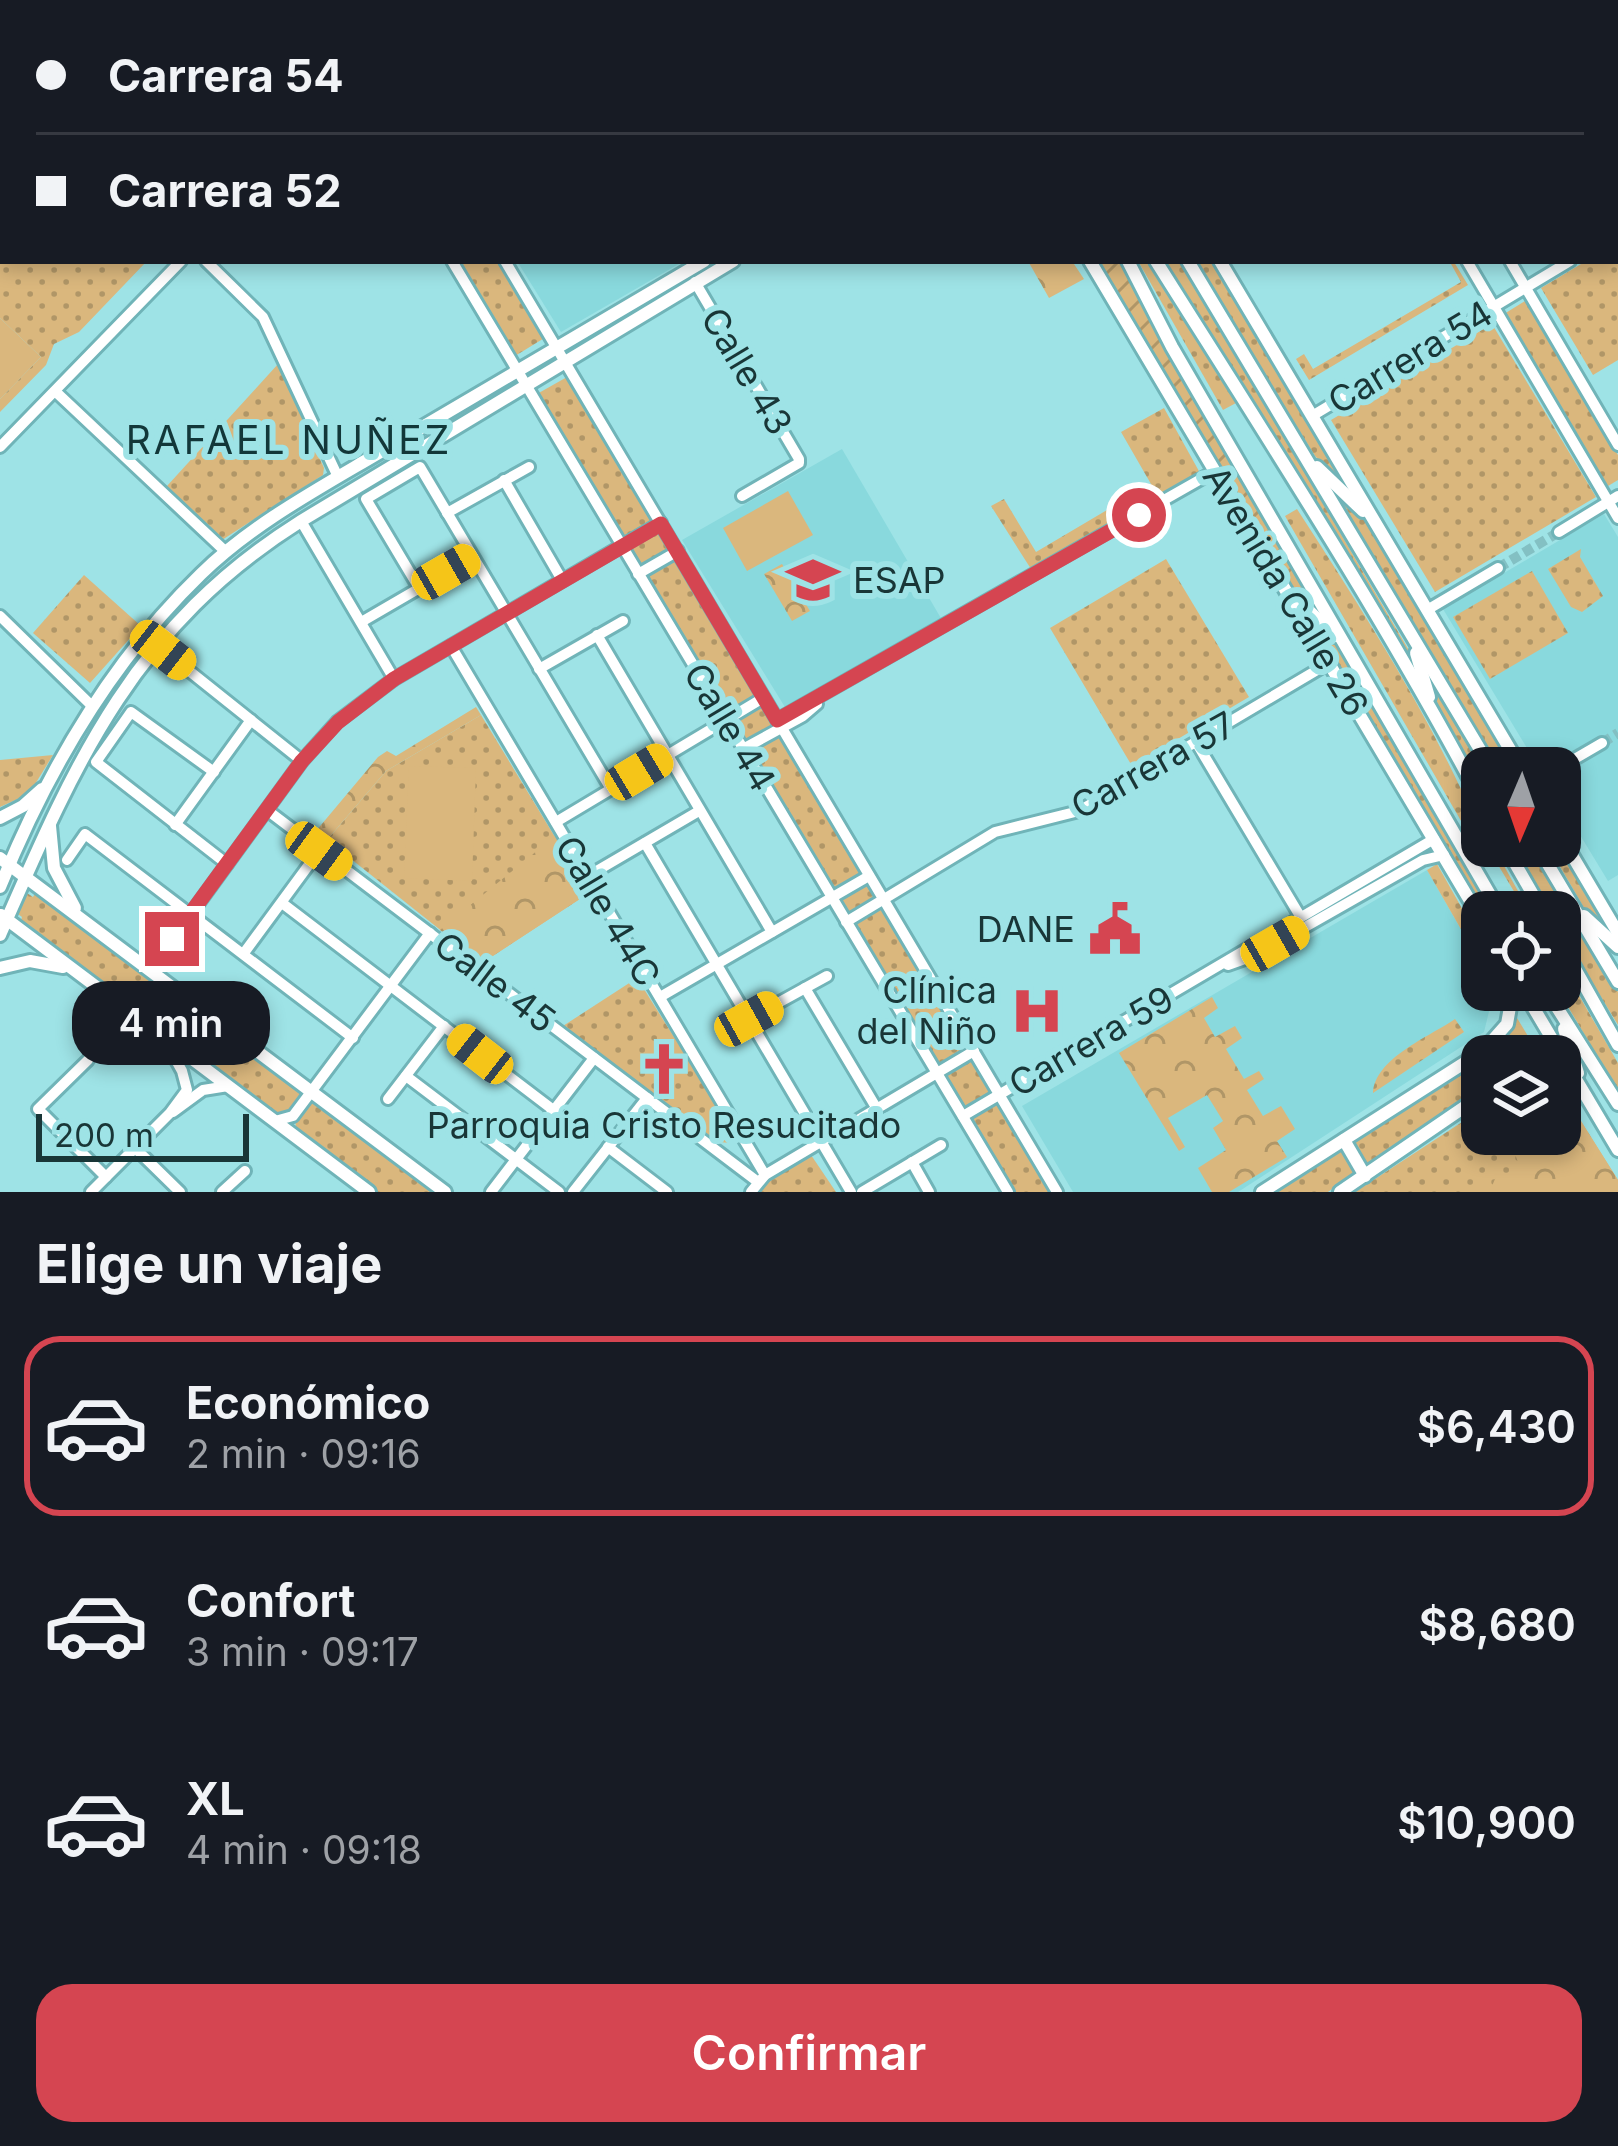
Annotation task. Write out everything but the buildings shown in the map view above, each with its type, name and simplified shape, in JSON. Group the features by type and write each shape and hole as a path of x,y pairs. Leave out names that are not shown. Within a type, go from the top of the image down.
{"main road":[{"path":"0,887 4,861 92,705 149,630 226,552 338,477 699,264"},
{"path":"0,935 3,917 91,739 158,646 205,593 242,560 301,521 728,264"},
{"name":"Avenida Calle 26","path":"1092,264 1465,891"},
{"name":"Avenida Calle 26","path":"1130,264 1172,347 1488,891"},
{"name":"Avenida Calle 26","path":"1158,264 1218,355 1461,764"},
{"path":"1190,264 1478,747"},
{"path":"1222,264 1509,747"},
{"path":"1296,444 1375,523"},
{"path":"1284,586 1352,655"},
{"path":"1408,633 1437,721"},
{"path":"0,818 23,806 47,784"},
{"path":"50,821 54,868 83,919"},
{"path":"4,861 445,1192"},
{"path":"1579,867 1618,933"},
{"path":"1581,912 1618,947"},
{"path":"3,917 369,1192"},
{"path":"1581,919 1618,982"},
{"path":"0,968 30,962 73,970"},
{"path":"1581,980 1618,1046"},
{"path":"1262,1192 1496,1039 1511,1011"},
{"path":"1536,1011 1618,1150"},
{"path":"1559,1011 1584,1092"},
{"path":"1559,1011 1618,1104"},
{"path":"1340,1192 1461,1110"},
{"path":"1344,1140 1365,1176"}],"street":[{"path":"0,447 179,264"},
{"path":"214,264 271,332 338,477"},
{"name":"Calle 44","path":"454,264 1008,1192"},
{"name":"Calle 44","path":"507,264 1057,1192"},
{"path":"1469,264 1613,499 1618,518"},
{"path":"1512,264 1618,445"},
{"name":"Carrera 54","path":"1312,416 1565,264"},
{"name":"Calle 43","path":"695,282 799,459 742,496"},
{"path":"56,392 226,552"},
{"path":"419,588 366,499 420,467 611,789"},
{"path":"447,513 529,467"},
{"path":"743,749 779,724 803,716 823,697 1215,470"},
{"path":"504,481 562,580"},
{"path":"1559,532 1613,499"},
{"path":"301,521 394,679"},
{"path":"150,970 302,761 338,722 394,679 661,524"},
{"path":"638,574 677,551"},
{"path":"363,621 472,557"},
{"path":"1427,610 1498,568"},
{"path":"0,616 92,705"},
{"path":"539,669 623,621"},
{"path":"597,635 772,932"},
{"path":"158,646 302,761"},
{"name":"Calle 44C","path":"451,646 744,1137 758,1183"},
{"name":"Carrera 57","path":"846,922 995,832 1079,811 1329,664"},
{"path":"556,822 764,698"},
{"path":"214,772 131,712 96,762 227,864"},
{"path":"176,825 251,720"},
{"path":"1196,742 1300,916"},
{"path":"1581,755 1602,742"},
{"name":"Calle 45","path":"267,811 758,1183"},
{"path":"587,876 699,811"},
{"path":"67,860 85,834 353,1039"},
{"name":"Carrera 59","path":"963,1116 1434,839"},
{"path":"646,843 851,1192"},
{"path":"244,953 319,851"},
{"name":"Carrera 59","path":"1219,967 1248,959 1415,864 1444,855"},
{"path":"660,997 869,876"},
{"path":"281,903 552,1109"},
{"path":"275,1121 293,1116 430,933"},
{"path":"749,1019 827,976"},
{"path":"805,988 878,1109"},
{"path":"388,1099 444,1026"},
{"path":"91,1192 183,1098 187,1082 161,1035"},
{"path":"758,1183 974,1051"},
{"path":"491,1192 594,1058"},
{"path":"88,1060 38,1109 106,1177"},
{"path":"406,1076 559,1192"},
{"path":"170,1113 184,1108 203,1090 228,1085"},
{"path":"573,1192 646,1098"},
{"path":"723,1154 737,1150 744,1137"},
{"path":"862,1192 941,1145"},
{"path":"608,1147 667,1192"},
{"path":"135,1148 180,1192"},
{"path":"912,1162 929,1192"},
{"path":"222,1192 245,1171"}],"shaded area":[{"path":"519,264 679,264 561,332"},
{"name":"ESAP","path":"842,449 942,620 788,712 682,540"},
{"path":"1604,514 1618,537 1618,875 1608,881 1581,837 1581,747 1526,747 1443,609"},
{"path":"1427,870 1461,929 1461,1011 1489,1011 1484,1032 1461,1035 1461,1047 1238,1192 1073,1192 1022,1106"}],"green space":[{"path":"0,264 144,264 79,332 54,344 46,365 0,412 0,399 41,357 0,318"},
{"path":"461,264 502,264 546,337 515,356"},
{"path":"1030,264 1074,264 1084,279 1049,298"},
{"path":"1098,264 1126,264 1331,626 1295,593"},
{"path":"1140,264 1148,264 1236,403 1223,410"},
{"path":"1162,264 1183,264 1414,659 1421,687 1240,383"},
{"path":"1197,264 1216,264 1356,499 1315,456"},
{"path":"1451,264 1468,285 1309,380 1296,359 1304,354 1313,369 1461,282"},
{"path":"1581,264 1618,264 1618,360 1593,375 1541,288"},
{"path":"1525,301 1618,455 1618,480 1608,486 1504,314"},
{"path":"0,318 41,357 0,399"},
{"path":"1492,324 1596,497 1435,592 1331,420"},
{"path":"278,364 323,475 222,540 167,486"},
{"path":"567,377 1052,1192 1014,1192 537,394"},
{"path":"1164,408 1200,473 1031,569 991,506 1004,499 1036,552 1151,484 1121,432"},
{"path":"1326,483 1375,530 1504,747 1484,747"},
{"path":"788,491 813,535 747,571 723,528"},
{"path":"1297,509 1404,680 1461,788 1461,821 1285,516"},
{"path":"1581,549 1580,557 1603,596 1582,612 1571,607 1548,569"},
{"path":"1166,559 1249,697 1132,766 1050,628"},
{"path":"782,564 810,611 792,621 764,574"},
{"path":"1532,571 1568,633 1490,679 1453,617"},
{"path":"84,575 141,626 90,683 33,633"},
{"path":"1306,614 1331,636 1461,856 1461,867 1467,867 1482,891 1471,891"},
{"path":"1426,665 1474,747 1461,750 1439,709"},
{"path":"476,707 481,715 386,771 327,840 316,831 378,757 387,751 396,756"},
{"path":"481,715 589,893 482,963 327,840 386,771"},
{"path":"53,755 29,794 0,807 0,760"},
{"path":"409,766 476,768 472,881 404,878"},
{"path":"555,836 589,893 482,963 440,930"},
{"path":"1437,864 1461,907 1461,929 1427,870"},
{"path":"1499,867 1505,867 1518,891"},
{"path":"1524,867 1544,867 1559,891 1538,891"},
{"path":"1560,867 1572,867 1617,942 1587,913 1581,891 1574,891"},
{"path":"37,890 306,1093 283,1117 20,923 22,917 15,912 24,891 33,897"},
{"path":"1581,929 1618,992 1618,1025 1581,964"},
{"path":"637,978 735,1134 733,1143 717,1142 563,1026"},
{"path":"1212,997 1218,1008 1204,1018 1215,1037 1235,1026 1242,1038 1226,1049 1244,1079 1259,1071 1264,1079 1247,1090 1263,1116 1281,1106 1295,1129 1277,1141 1287,1157 1229,1192 1212,1192 1198,1168 1226,1150 1213,1128 1223,1121 1207,1095 1168,1118 1185,1147 1179,1151 1119,1053"},
{"path":"1581,999 1618,1063 1618,1091 1571,1011 1581,1011"},
{"path":"1514,1013 1527,1035 1498,1035"},
{"path":"1455,1019 1464,1032 1373,1093 1393,1059"},
{"path":"1461,1069 1461,1105 1364,1167 1352,1141"},
{"path":"313,1098 438,1192 376,1192 297,1132 295,1121"},
{"path":"1581,1121 1618,1180 1618,1192 1355,1192 1461,1123 1461,1155 1581,1155"},
{"path":"1581,1121 1618,1180 1618,1192 1476,1192 1492,1186 1495,1179 1512,1175 1519,1165 1515,1155 1581,1155"},
{"path":"1340,1147 1355,1172 1328,1192 1269,1192"},
{"path":"809,1152 836,1192 755,1192 767,1177"}],"tunnel":[{"path":"1498,568 1559,532"},
{"path":"1602,743 1618,733"}],"place":[{"name":"ESAP","path":"813,580"},
{"name":"DANE","path":"1115,929"},
{"name":"Clínica del Niño","path":"1037,1011"},
{"name":"Parroquia Cristo Resucitado","path":"664,1069"}],"district":[{"name":"RAFAEL NUÑEZ","path":"289,440"}],"route":[{"path":"172,939 302,761 338,722 394,679 661,524 777,720 1139,515"}]}
